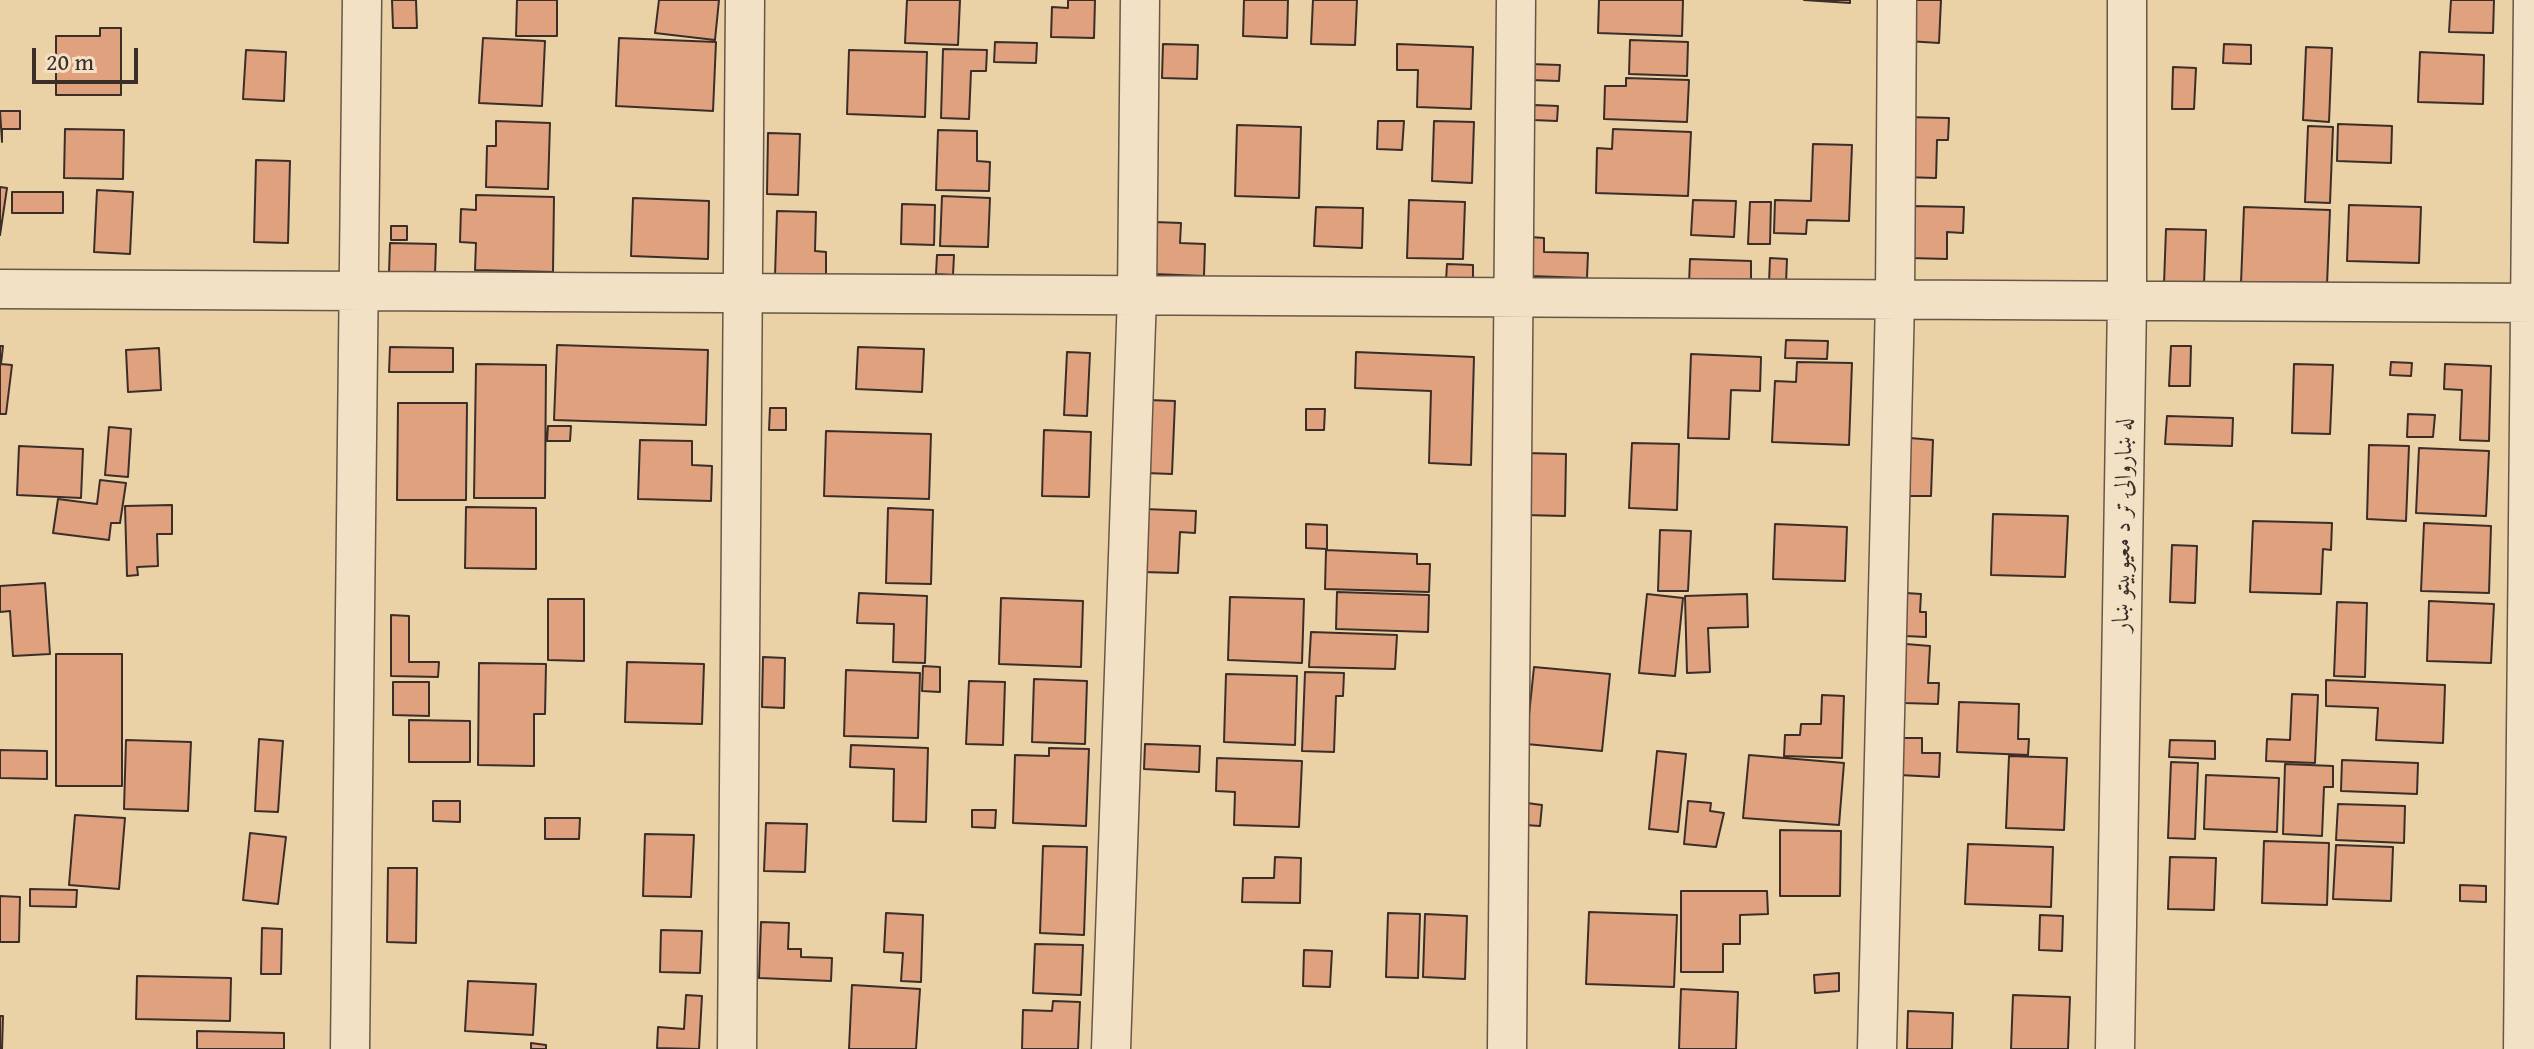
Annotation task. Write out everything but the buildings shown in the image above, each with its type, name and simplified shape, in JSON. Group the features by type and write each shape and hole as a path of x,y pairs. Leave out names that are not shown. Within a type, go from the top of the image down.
{"street":[{"path":"350,1049 362,0"},
{"path":"737,1049 745,0"},
{"path":"1111,1049 1137,295 1140,0"},
{"path":"1507,1049 1516,0"},
{"path":"1877,1049 1895,300 1897,0"},
{"name":"له ښاروالۍ تر د معیوبیتو ښار","path":"2115,1049 2127,301 2127,0"},
{"path":"2523,1049 2533,0"},
{"path":"0,289 2532,303"}]}
